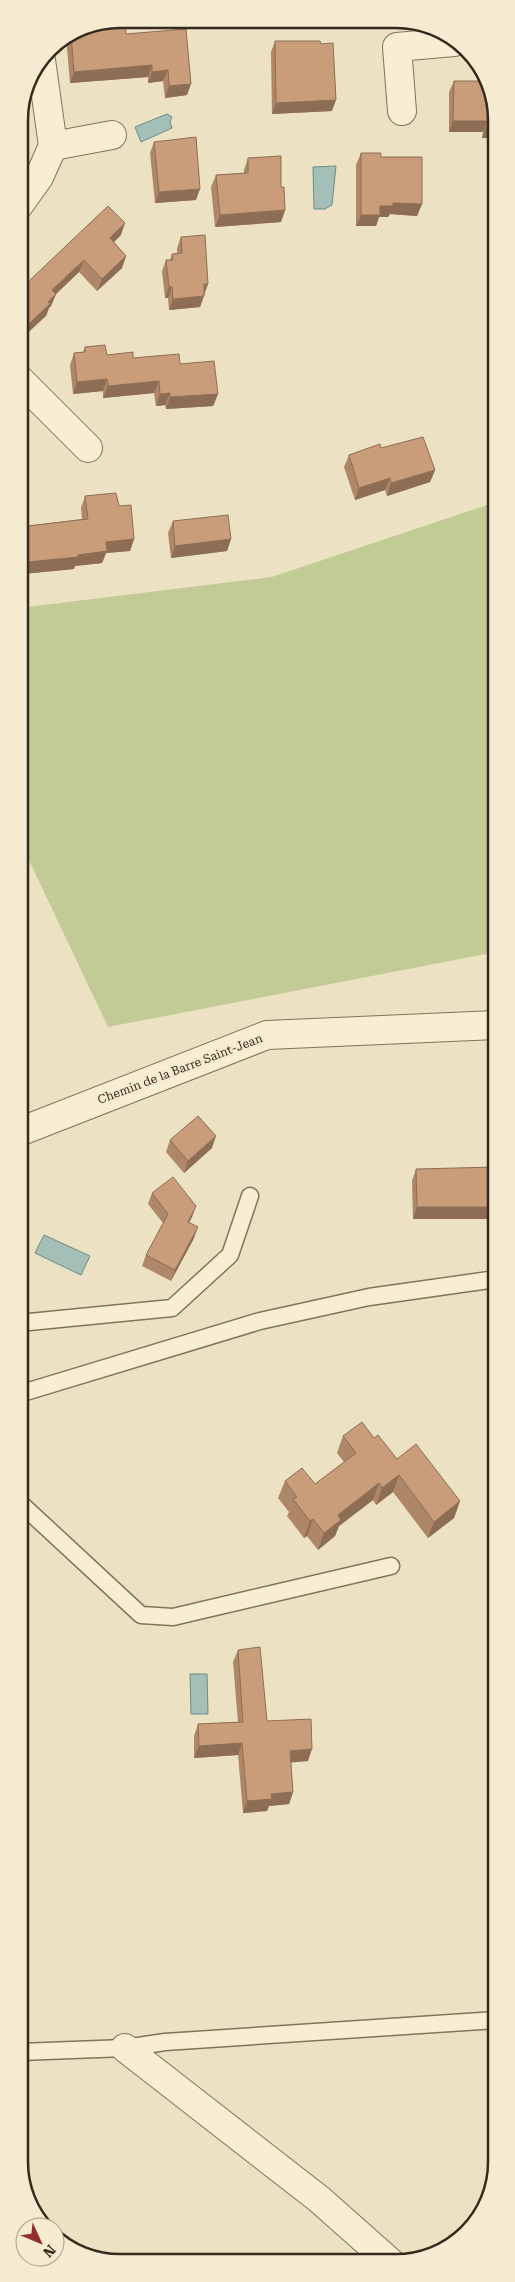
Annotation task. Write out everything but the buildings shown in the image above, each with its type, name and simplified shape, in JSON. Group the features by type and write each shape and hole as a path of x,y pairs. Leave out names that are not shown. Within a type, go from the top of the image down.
{"street":[{"path":"402,111 397,47 446,43"},
{"path":"28,194 40,177 53,146 42,69"},
{"path":"53,146 112,135"},
{"path":"28,388 88,448"},
{"name":"Chemin de la Barre Saint-Jean","path":"28,1128 267,1035 488,1025"},
{"path":"125,2048 319,2199 381,2254"}],"lane":[{"path":"28,1322 172,1308 230,1255 250,1196"},
{"path":"28,1391 260,1322 369,1298 487,1281"},
{"path":"28,1510 141,1615 173,1617 390,1566"},
{"path":"28,2052 125,2048 165,2042 487,2021"}],"green space":[{"path":"488,505 488,954 108,1027 28,858 28,607 272,577"}],"water":[{"path":"167,114 172,117 170,122 172,128 141,142 135,127"},
{"path":"336,166 332,205 325,209 314,209 313,167"},
{"path":"44,1235 90,1256 81,1275 35,1253"},
{"path":"190,1674 207,1674 208,1714 191,1714"}]}
